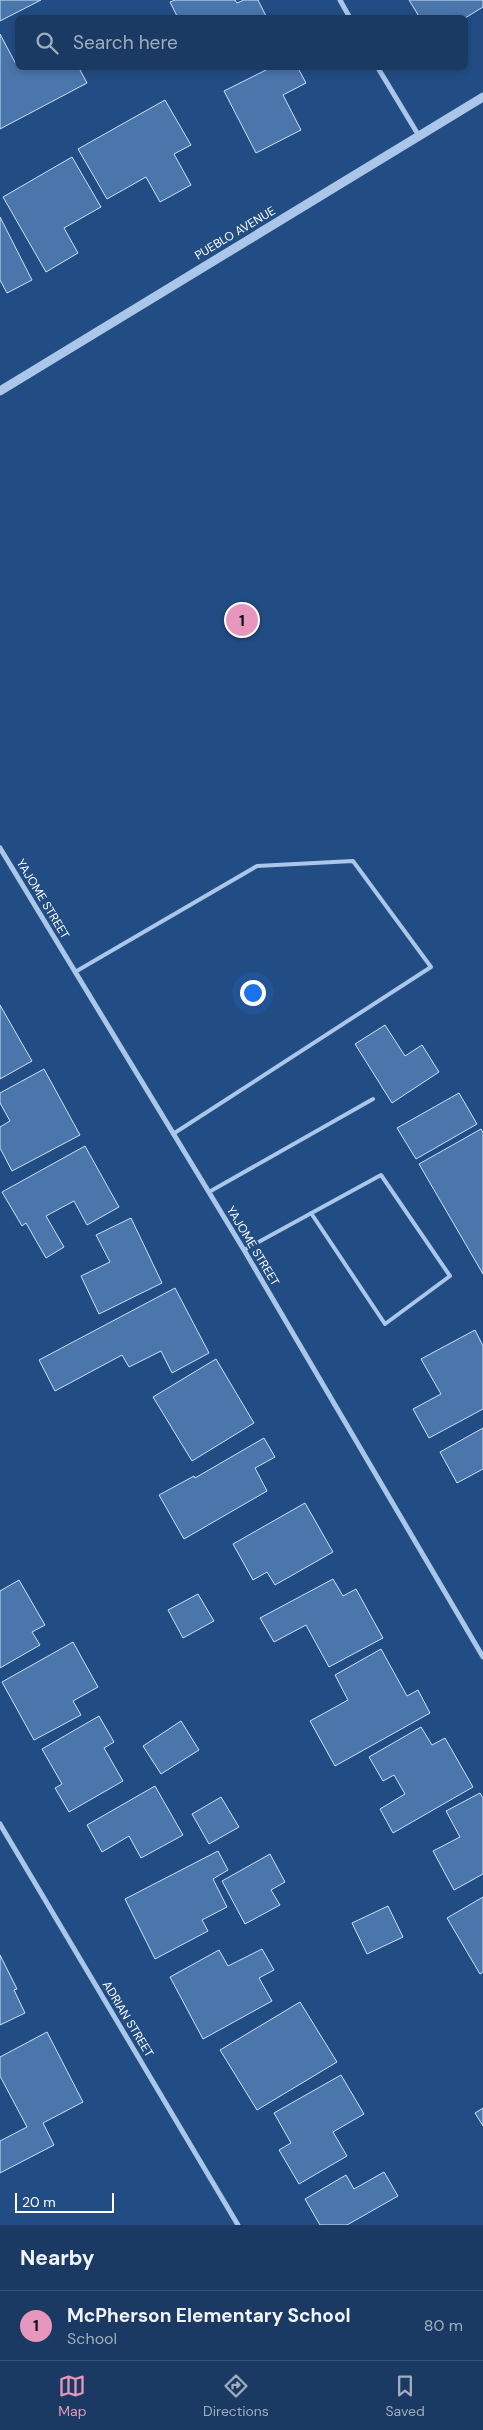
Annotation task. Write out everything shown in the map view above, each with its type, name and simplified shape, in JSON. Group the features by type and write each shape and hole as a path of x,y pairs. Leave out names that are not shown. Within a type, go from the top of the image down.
{"street":[{"path":"340,0 348,15"},
{"path":"379,70 419,136"},
{"name":"PUEBLO AVENUE","path":"0,391 483,97"},
{"name":"YAJOME STREET","path":"0,848 244,1250 483,1657"},
{"name":"ADRIAN STREET","path":"0,1824 238,2225"}],"lane":[{"path":"75,972 257,866 353,862 431,967 173,1134"},
{"path":"209,1192 373,1099"},
{"path":"244,1250 311,1213 381,1175 450,1276 385,1324 311,1213"}],"building":[{"path":"0,0 41,0 0,21"},
{"path":"175,0 235,0 237,3 244,0 258,0 266,15 176,15 170,2"},
{"path":"409,0 483,0 483,7 468,16 418,15"},
{"path":"0,34 15,62 15,70 80,70 87,83 0,129"},
{"path":"266,70 299,70 306,83 283,95 301,130 256,153 224,91"},
{"path":"165,100 191,145 174,154 191,185 160,202 146,177 107,199 78,149"},
{"path":"72,157 101,207 64,228 78,253 46,272 3,197"},
{"path":"0,217 32,280 7,293 0,280"},
{"path":"0,1005 32,1061 0,1079"},
{"path":"385,1025 405,1056 422,1045 439,1072 392,1103 355,1044"},
{"path":"44,1069 80,1135 12,1171 0,1148 0,1127 10,1121 0,1103 0,1093"},
{"path":"459,1093 477,1124 416,1159 397,1128"},
{"path":"481,1129 483,1132 483,1274 419,1164"},
{"path":"85,1146 119,1207 87,1225 74,1201 46,1216 64,1247 46,1258 26,1223 22,1226 2,1192"},
{"path":"131,1218 162,1283 99,1314 81,1276 110,1262 96,1235"},
{"path":"175,1288 209,1353 172,1373 161,1351 129,1367 122,1355 55,1391 39,1360"},
{"path":"475,1330 483,1346 483,1409 429,1438 413,1409 441,1394 421,1359"},
{"path":"216,1359 254,1423 192,1461 153,1397"},
{"path":"483,1428 483,1469 457,1483 440,1452"},
{"path":"264,1438 275,1457 255,1468 267,1491 184,1539 159,1495 194,1476 195,1478"},
{"path":"305,1503 333,1552 275,1585 267,1572 253,1580 233,1544"},
{"path":"333,1579 343,1596 356,1589 383,1638 329,1667 306,1625 274,1642 260,1618"},
{"path":"19,1580 45,1625 32,1632 40,1645 0,1668 0,1591"},
{"path":"198,1594 214,1621 183,1638 168,1610"},
{"path":"73,1642 98,1687 73,1701 81,1715 34,1740 2,1682"},
{"path":"381,1649 407,1696 418,1690 430,1713 335,1766 310,1721 348,1700 335,1675"},
{"path":"99,1716 114,1742 104,1748 123,1781 69,1812 55,1788 62,1784 42,1749"},
{"path":"181,1721 199,1750 161,1774 143,1746"},
{"path":"421,1727 432,1745 445,1738 473,1787 393,1833 380,1809 405,1794 394,1775 383,1781 369,1757"},
{"path":"155,1786 183,1835 141,1858 129,1836 102,1852 87,1825"},
{"path":"480,1793 483,1798 483,1874 454,1890 433,1851 460,1837 446,1811"},
{"path":"221,1797 239,1827 209,1844 192,1814"},
{"path":"218,1851 228,1870 213,1879 227,1907 202,1920 208,1931 155,1959 125,1899"},
{"path":"270,1854 285,1882 271,1890 280,1905 245,1924 222,1881"},
{"path":"483,1897 483,1972 480,1974 447,1918"},
{"path":"388,1906 403,1937 367,1954 352,1923"},
{"path":"262,1949 274,1970 259,1978 272,2001 203,2039 170,1977 219,1950 228,1966"},
{"path":"0,1955 17,1989 14,1990 25,2013 0,2025"},
{"path":"300,2002 337,2062 257,2110 220,2050"},
{"path":"47,2032 83,2102 43,2123 54,2145 0,2173 0,2141 27,2127 0,2076 0,2057"},
{"path":"341,2075 364,2114 333,2132 347,2156 299,2184 279,2150 291,2143 274,2113"},
{"path":"483,2108 483,2126 475,2113"},
{"path":"384,2172 398,2196 347,2225 320,2225 305,2199 346,2175 354,2189"}],"place":[{"name":"McPherson Elementary School","path":"242,620"}]}
